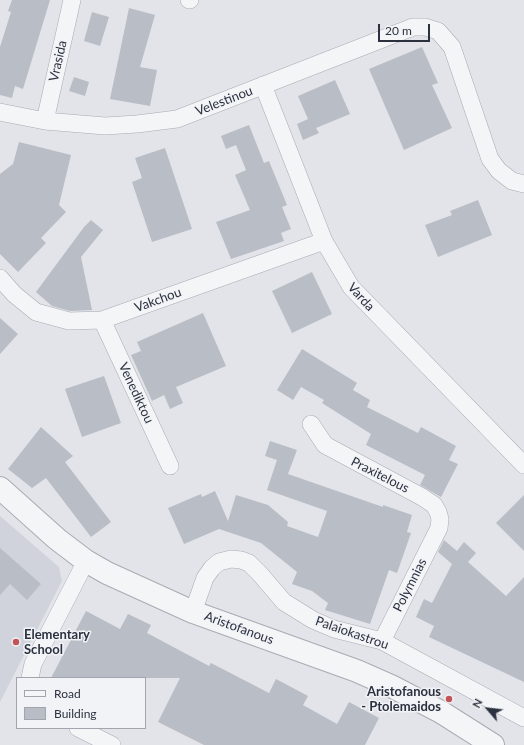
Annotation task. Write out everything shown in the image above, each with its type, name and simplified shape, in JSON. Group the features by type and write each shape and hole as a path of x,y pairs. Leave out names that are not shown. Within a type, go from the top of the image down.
{"street":[{"name":"Vrasida","path":"45,121 72,0"},
{"name":"Velestinou","path":"0,112 45,121 105,126 177,119 413,27 425,27 438,31 452,47 490,159 499,171 512,181 524,184"},
{"name":"Varda","path":"263,86 324,241 351,287 524,465"},
{"name":"Vakchou","path":"0,278 14,294 36,312 69,321 102,320 324,241"},
{"name":"Venediktou","path":"102,320 170,466"},
{"name":"Praxitelous","path":"311,424 320,440 334,451 422,497 434,505 440,519 439,528"},
{"name":"Aristofanous","path":"0,488 57,539 86,561 136,588 193,612 357,671 391,686 441,712 493,745"},
{"name":"Polymnias","path":"382,641 439,528"},
{"name":"Palaiokastrou","path":"193,612 205,578 212,568 219,562 231,559 241,560 255,569 284,602 295,610 334,629 382,641 524,718"},
{"path":"30,677 33,664 86,561"},
{"path":"80,729 112,745"}],"shaded area":[{"name":"Elementary School","path":"0,516 59,567 62,581 0,702"}],"building":[{"path":"12,0 50,0 23,89 15,86 12,98 0,95 0,47 11,12 8,11"},
{"path":"129,8 155,15 140,67 157,70 150,106 110,99"},
{"path":"92,12 109,17 100,46 84,41"},
{"path":"422,47 438,83 432,85 452,128 404,150 369,69"},
{"path":"74,77 89,82 85,96 69,91"},
{"path":"335,80 350,114 316,128 319,133 303,140 297,124 308,119 298,96"},
{"path":"249,125 264,163 269,161 287,205 282,207 291,229 281,233 284,241 231,259 216,222 250,210 235,175 246,170 236,145 226,149 221,136"},
{"path":"19,142 71,155 59,205 66,212 41,238 46,243 18,272 0,254 0,174 13,164"},
{"path":"165,148 192,229 152,242 132,182 142,178 135,158"},
{"path":"478,200 492,235 438,257 425,225 452,215 450,211"},
{"path":"91,220 103,230 81,257 92,310 70,311 52,306 36,292 84,227"},
{"path":"312,272 332,314 292,333 272,291"},
{"path":"203,313 226,366 176,387 183,403 170,409 164,395 152,401 131,355 141,351 137,342"},
{"path":"0,318 18,334 0,354"},
{"path":"302,349 357,383 353,390 370,400 367,407 418,433 421,427 456,446 449,460 458,464 441,497 420,485 425,475 366,445 371,434 322,403 324,400 301,387 293,400 277,390"},
{"path":"104,376 121,423 82,437 65,389"},
{"path":"41,427 73,456 65,462 111,522 91,537 46,478 32,488 8,469"},
{"path":"270,441 297,450 288,474 383,507 383,505 412,515 407,532 411,533 397,573 389,570 370,624 325,610 328,603 312,591 292,584 297,572 261,543 219,529 184,544 168,508 201,494 202,497 215,491 228,521 236,495 268,505 288,522 287,526 318,537 327,511 267,490 277,460 265,456"},
{"path":"524,495 524,551 496,523"},
{"path":"444,540 457,551 464,542 476,553 468,562 506,596 524,577 524,682 429,637 434,626 416,617 424,599 432,603 452,564 438,552"},
{"path":"0,548 41,584 27,600 10,584 0,595"},
{"path":"86,611 120,629 128,614 151,625 147,633 209,666 211,663 269,693 276,679 308,696 303,705 337,724 349,702 379,718 365,745 204,745 158,722 180,678 52,677"}],"place":[{"name":"Elementary School","path":"16,642"},
{"name":"Aristofanous - Ptolemaidos","path":"449,699"}]}
